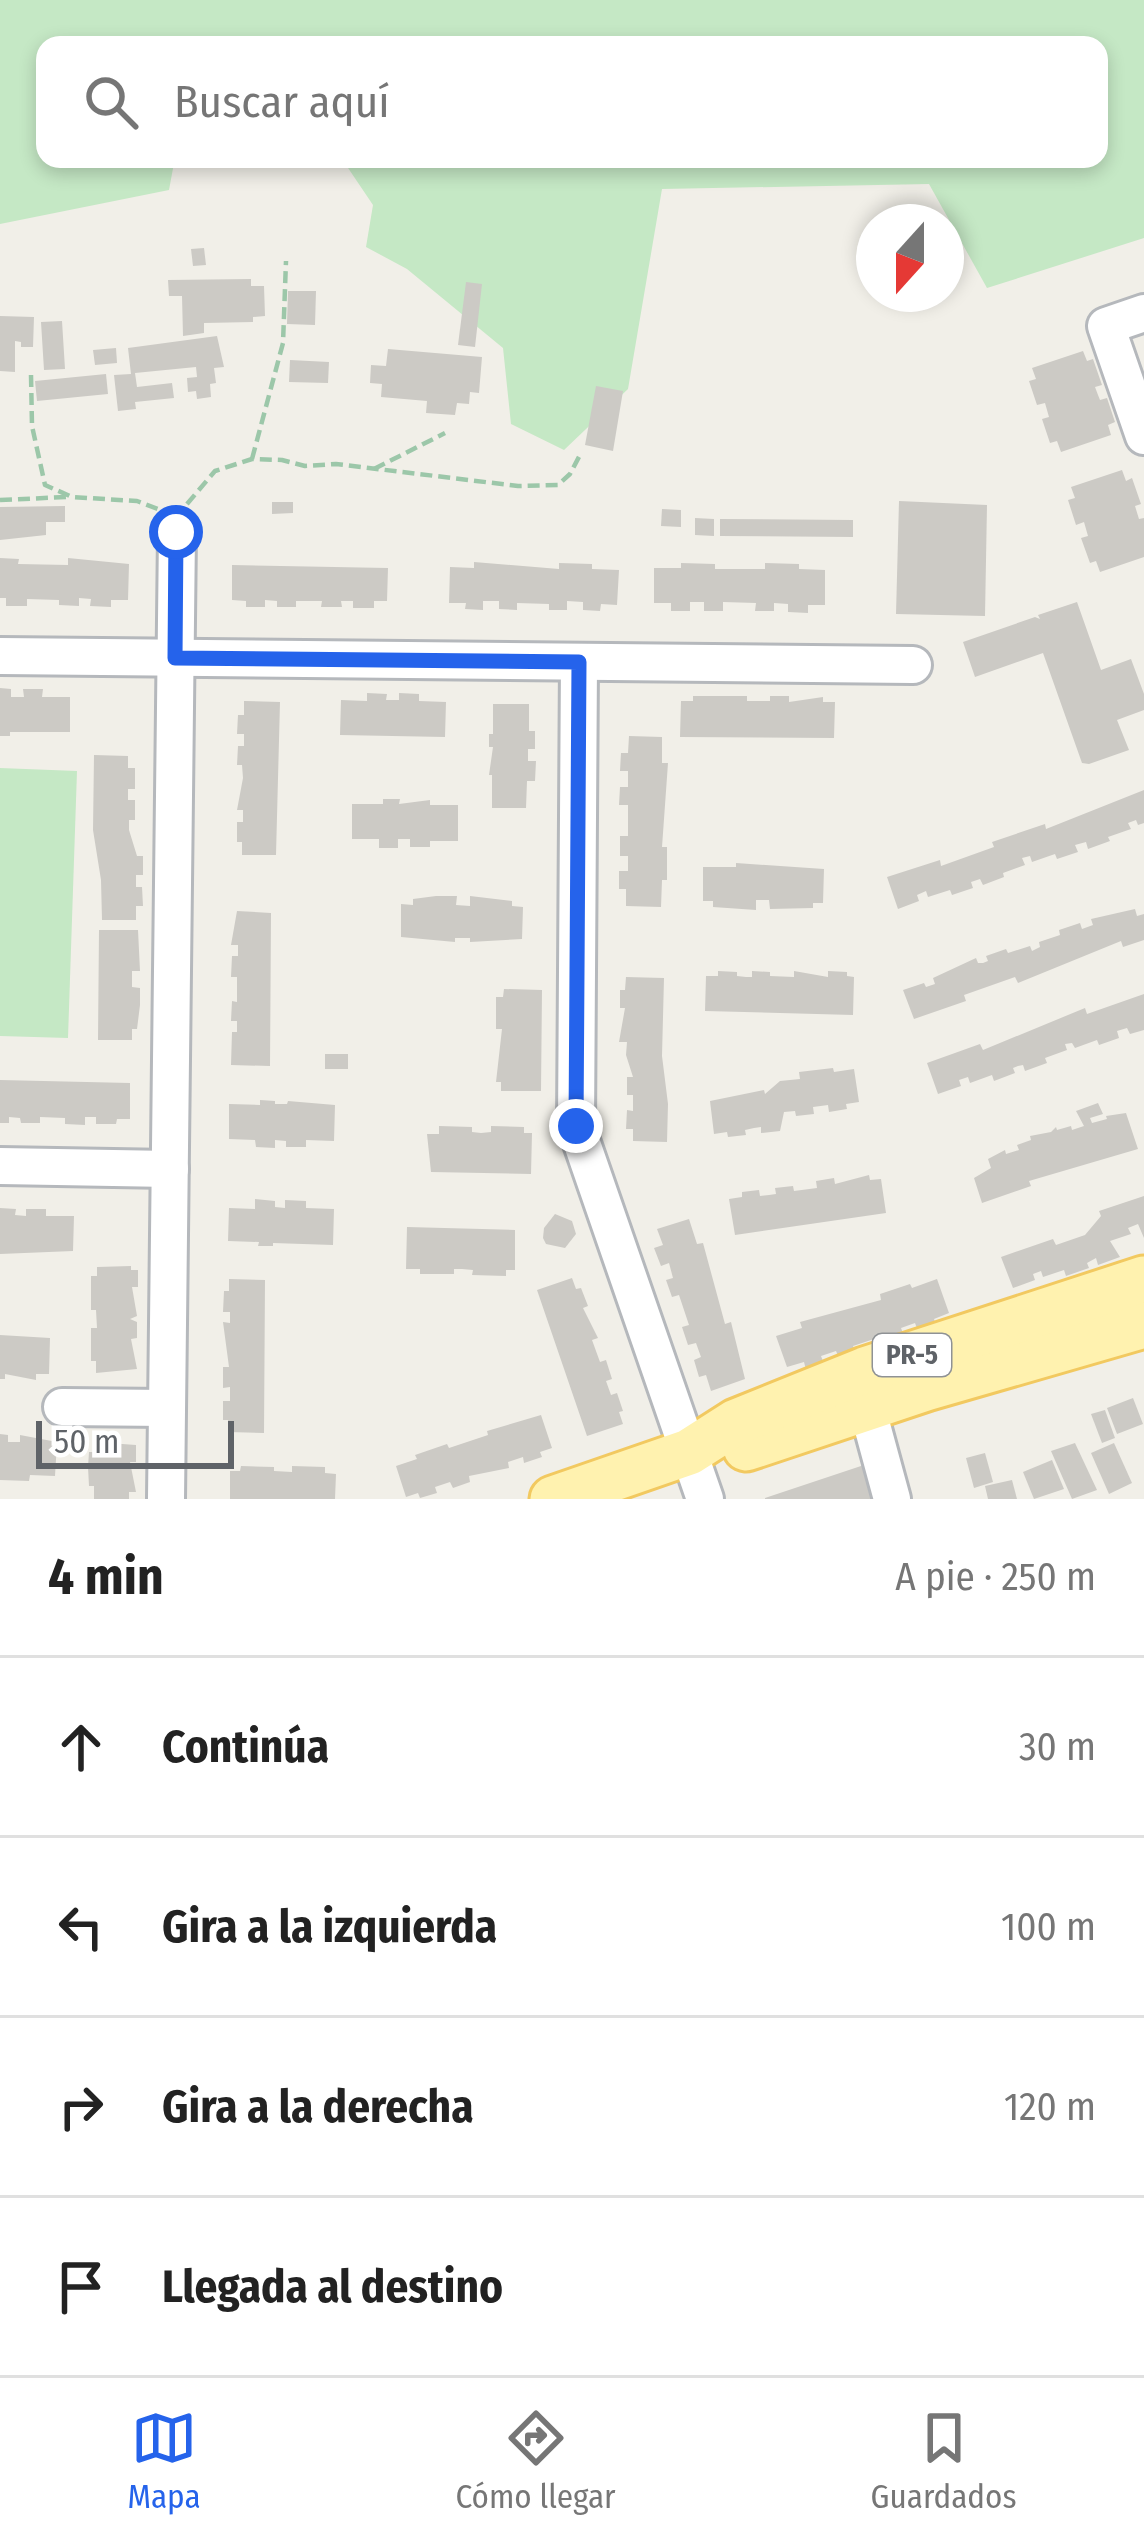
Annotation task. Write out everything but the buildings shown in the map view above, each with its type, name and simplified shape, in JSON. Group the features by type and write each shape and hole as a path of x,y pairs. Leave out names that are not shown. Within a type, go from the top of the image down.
{"main road":[{"name":"PR-5","path":"553,1499 689,1452 736,1422 865,1370 1144,1280"},
{"name":"PR-5","path":"689,1452 746,1448 1144,1325"}],"street":[{"path":"1144,313 1106,326 1144,436"},
{"path":"166,1499 176,532"},
{"path":"0,656 913,665"},
{"path":"579,662 576,1126 705,1499"},
{"path":"0,1166 170,1169"},
{"path":"62,1407 167,1408"},
{"path":"868,1407 892,1499"}],"path":[{"path":"252,460 283,343 286,261"},
{"path":"31,375 32,426 45,485 73,497"},
{"path":"374,469 445,433"},
{"path":"0,500 73,497 153,505 176,532 189,500 214,471 252,460 518,486 558,485 581,453"}],"green space":[{"path":"0,0 1144,0 1144,238 987,288 964,247 964,204 940,204 929,184 662,189 628,389 564,450 511,424 503,348 407,269 366,247 373,205 348,168 1108,168 1108,36 36,36 36,168 173,168 169,190 0,224"},
{"path":"0,768 77,771 68,1038 0,1036"}],"route":[{"path":"176,532 175,658 579,662 576,1126"}]}
